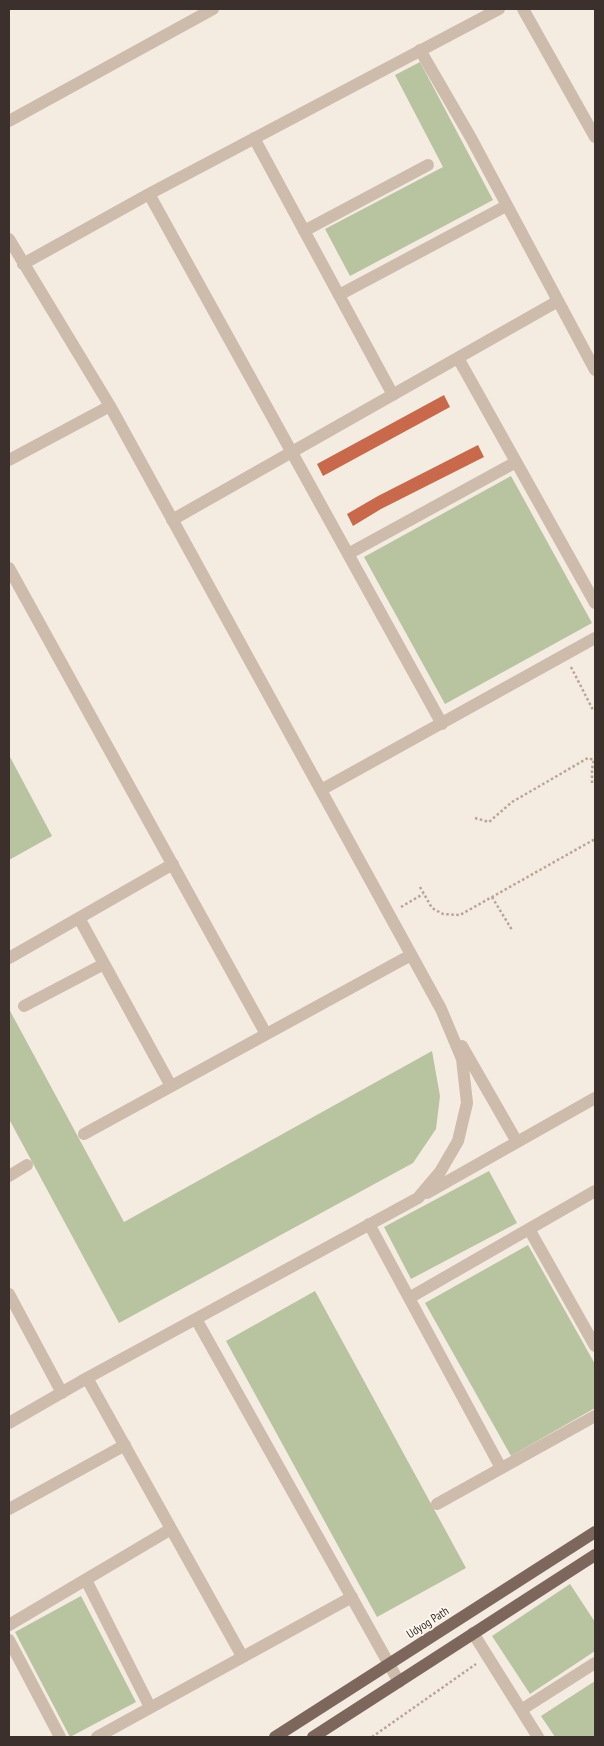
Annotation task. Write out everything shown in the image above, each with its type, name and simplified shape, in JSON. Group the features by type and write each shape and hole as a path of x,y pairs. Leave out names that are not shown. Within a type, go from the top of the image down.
{"main road":[{"name":"Udyog Path","path":"275,1737 595,1532"},
{"path":"313,1737 595,1555"}],"street":[{"path":"9,122 211,9"},
{"path":"23,264 149,194 500,9"},
{"path":"523,9 595,137"},
{"path":"420,50 471,138 558,301 591,351 595,370"},
{"path":"254,138 393,394"},
{"path":"304,231 428,165"},
{"path":"149,194 442,724"},
{"path":"339,295 506,206"},
{"path":"9,239 110,406 441,1009 517,1142"},
{"path":"172,520 558,301"},
{"path":"458,358 595,603"},
{"path":"9,460 110,406"},
{"path":"348,554 516,462"},
{"path":"9,568 266,1034"},
{"path":"321,790 595,638"},
{"path":"9,958 173,864"},
{"path":"79,918 171,1086"},
{"path":"84,1134 411,954"},
{"path":"24,1006 104,964"},
{"path":"418,1198 440,1172 458,1141 467,1103 462,1059 441,1009"},
{"path":"9,1423 87,1378 418,1198 595,1098"},
{"path":"9,1176 27,1165"},
{"path":"409,1298 595,1191"},
{"path":"369,1224 501,1468"},
{"path":"528,1229 595,1346"},
{"path":"9,1294 62,1393"},
{"path":"196,1319 399,1682"},
{"path":"87,1378 242,1656"},
{"path":"437,1504 595,1416"},
{"path":"9,1508 124,1445"},
{"path":"9,1625 171,1530"},
{"path":"86,1580 150,1707"},
{"path":"97,1737 352,1597"},
{"path":"474,1633 538,1737"},
{"path":"9,1640 60,1737"},
{"path":"521,1710 595,1663"}],"path":[{"path":"565,655 593,710"},
{"path":"475,818 489,822 512,802 588,758 594,760 592,784"},
{"path":"420,887 432,908 443,914 460,915 595,839"},
{"path":"389,914 423,894"},
{"path":"492,897 512,930"},
{"path":"372,1737 487,1656"}],"green space":[{"path":"420,62 493,200 350,276 325,229 443,167 395,75"},
{"path":"511,476 592,623 445,704 364,557"},
{"path":"9,755 52,836 9,860"},
{"path":"9,1009 124,1222 432,1051 440,1096 436,1129 413,1163 119,1323 9,1119"},
{"path":"489,1171 517,1223 411,1279 384,1227"},
{"path":"528,1245 595,1364 595,1408 511,1456 425,1303"},
{"path":"315,1291 466,1568 377,1617 226,1341"},
{"path":"570,1584 595,1622 595,1651 530,1694 492,1636"},
{"path":"81,1596 136,1702 70,1737 15,1632"},
{"path":"595,1681 595,1737 555,1737 541,1716"}],"building":[{"path":"444,395 450,407 323,476 317,464"},
{"path":"478,445 484,457 381,509 353,526 347,514"}]}
